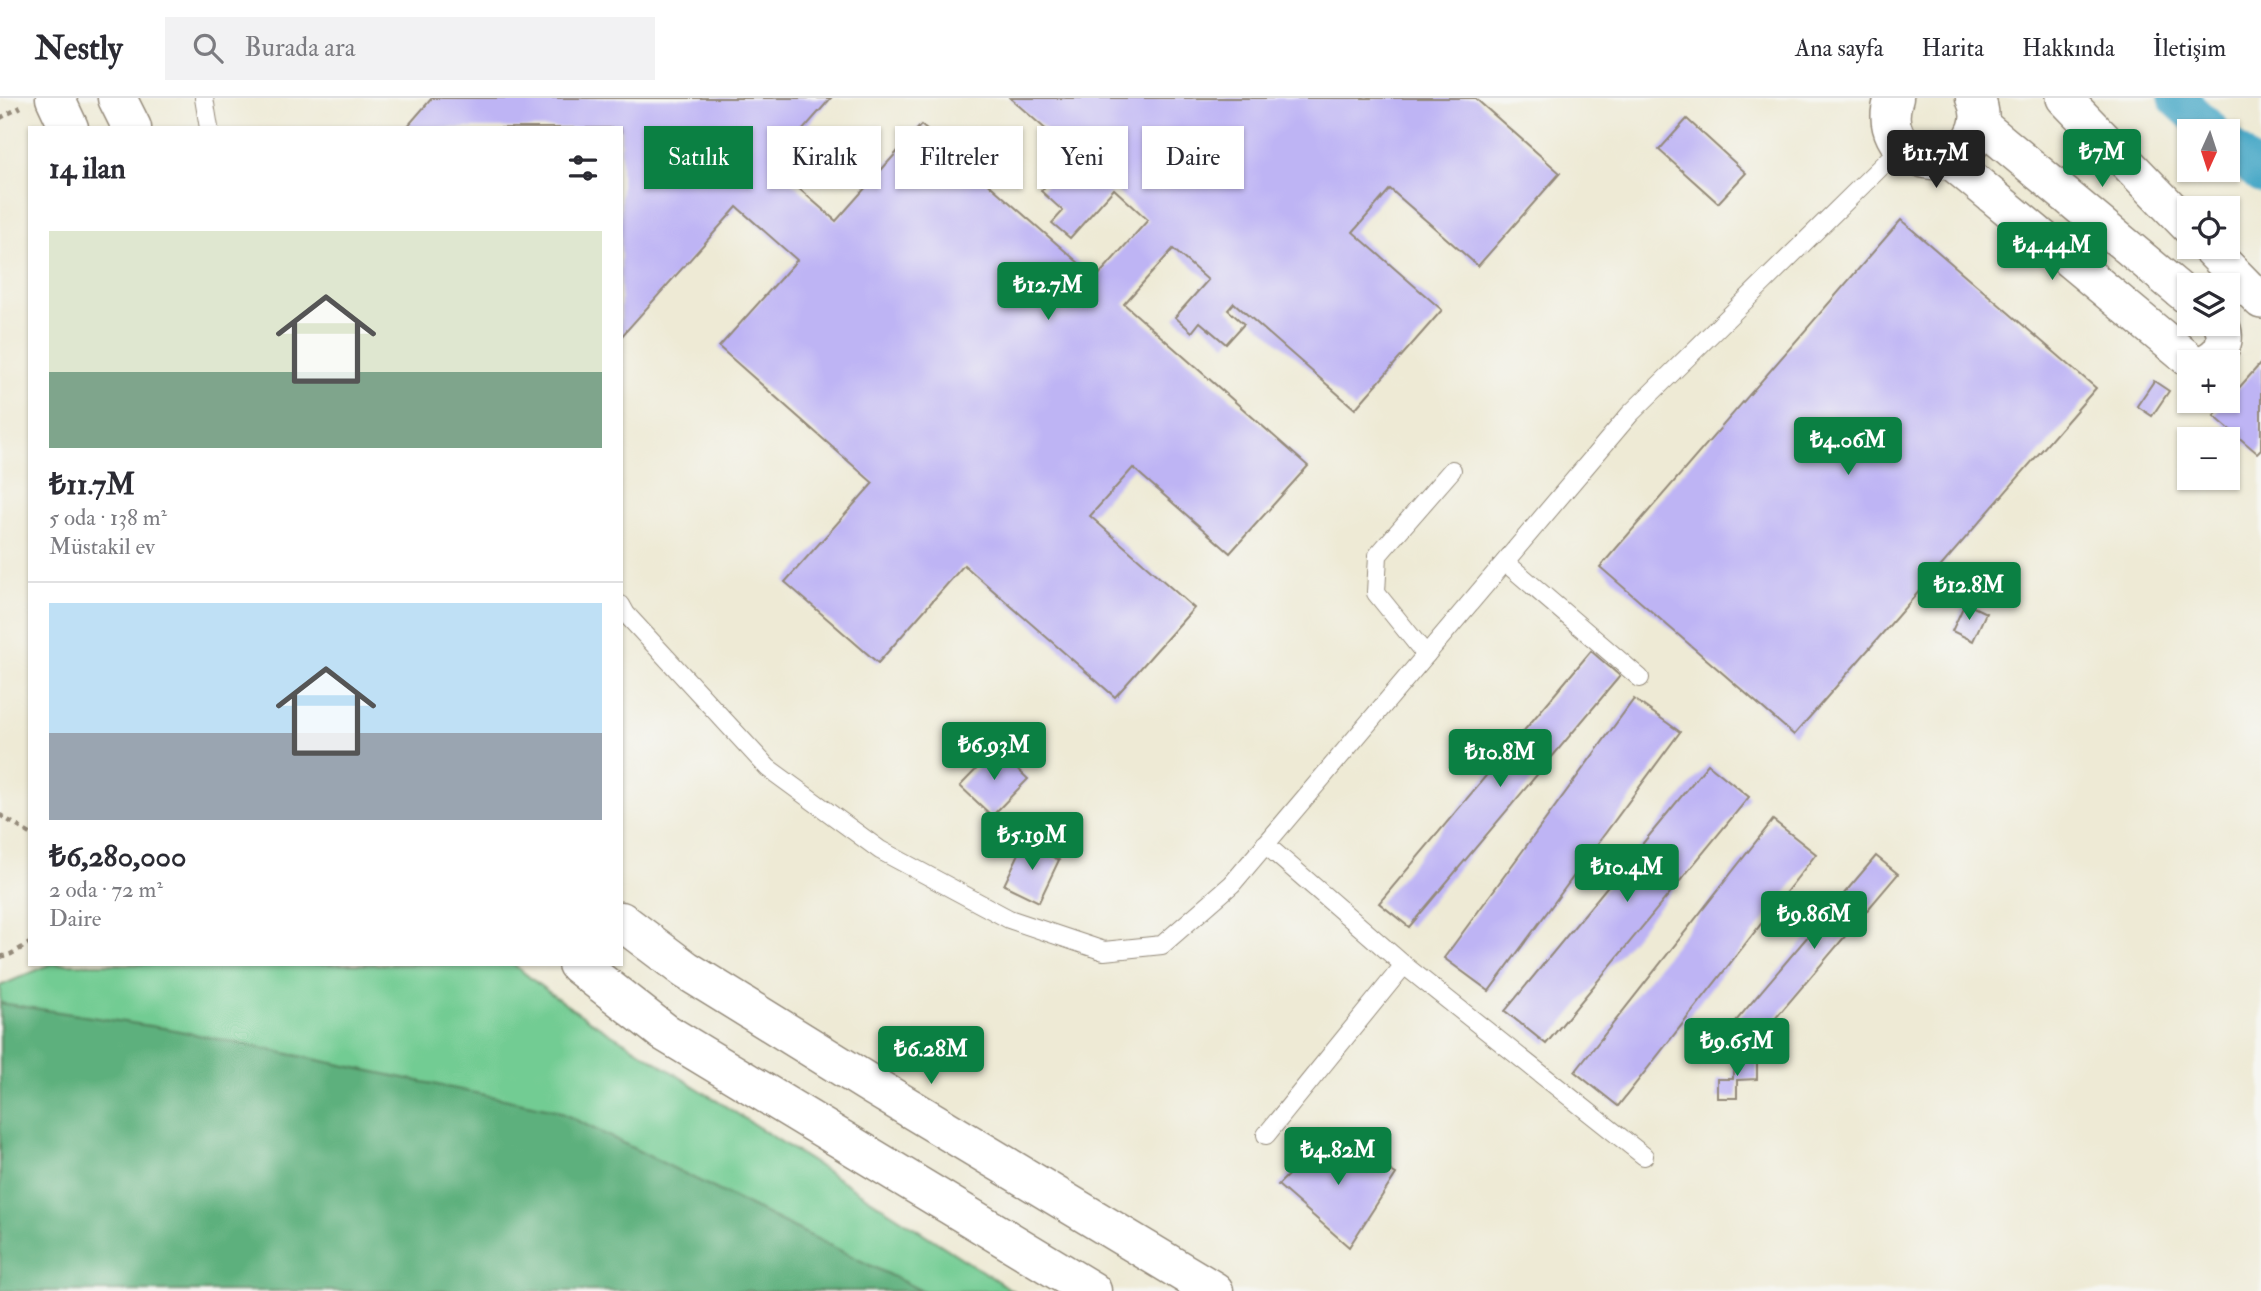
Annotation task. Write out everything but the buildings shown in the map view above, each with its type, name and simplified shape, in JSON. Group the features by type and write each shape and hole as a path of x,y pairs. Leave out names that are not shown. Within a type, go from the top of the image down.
{"street":[{"path":"55,98 68,126"},
{"path":"117,98 131,126"},
{"path":"2064,98 2177,215"},
{"path":"1886,102 1892,130 1901,147 1915,156 1931,160 1948,159 1962,151 1973,139 1980,106"},
{"path":"1980,106 2177,287"},
{"path":"1948,159 2178,350"},
{"path":"2220,259 2261,301"},
{"path":"623,923 686,970 1214,1291"},
{"path":"580,966 664,1032 1092,1291"}],"lane":[{"path":"204,98 209,126"},
{"path":"623,609 768,768 880,850 1009,919 1104,951 1162,944 1232,884 1630,414 1901,147"},
{"path":"1426,654 1376,593 1378,555 1452,470"},
{"path":"1505,562 1640,678"},
{"path":"1265,844 1404,965 1644,1156"},
{"path":"1266,1135 1404,965"}],"path":[{"path":"0,815 28,833"},
{"path":"0,957 28,944"}],"green space":[{"path":"46,966 516,966 582,1016 1013,1291 0,1291 0,986"},
{"path":"0,1003 170,1029 556,1110 922,1291 0,1291"}],"waterway":[{"path":"2176,98 2199,119"},
{"path":"2240,156 2261,175"}]}
